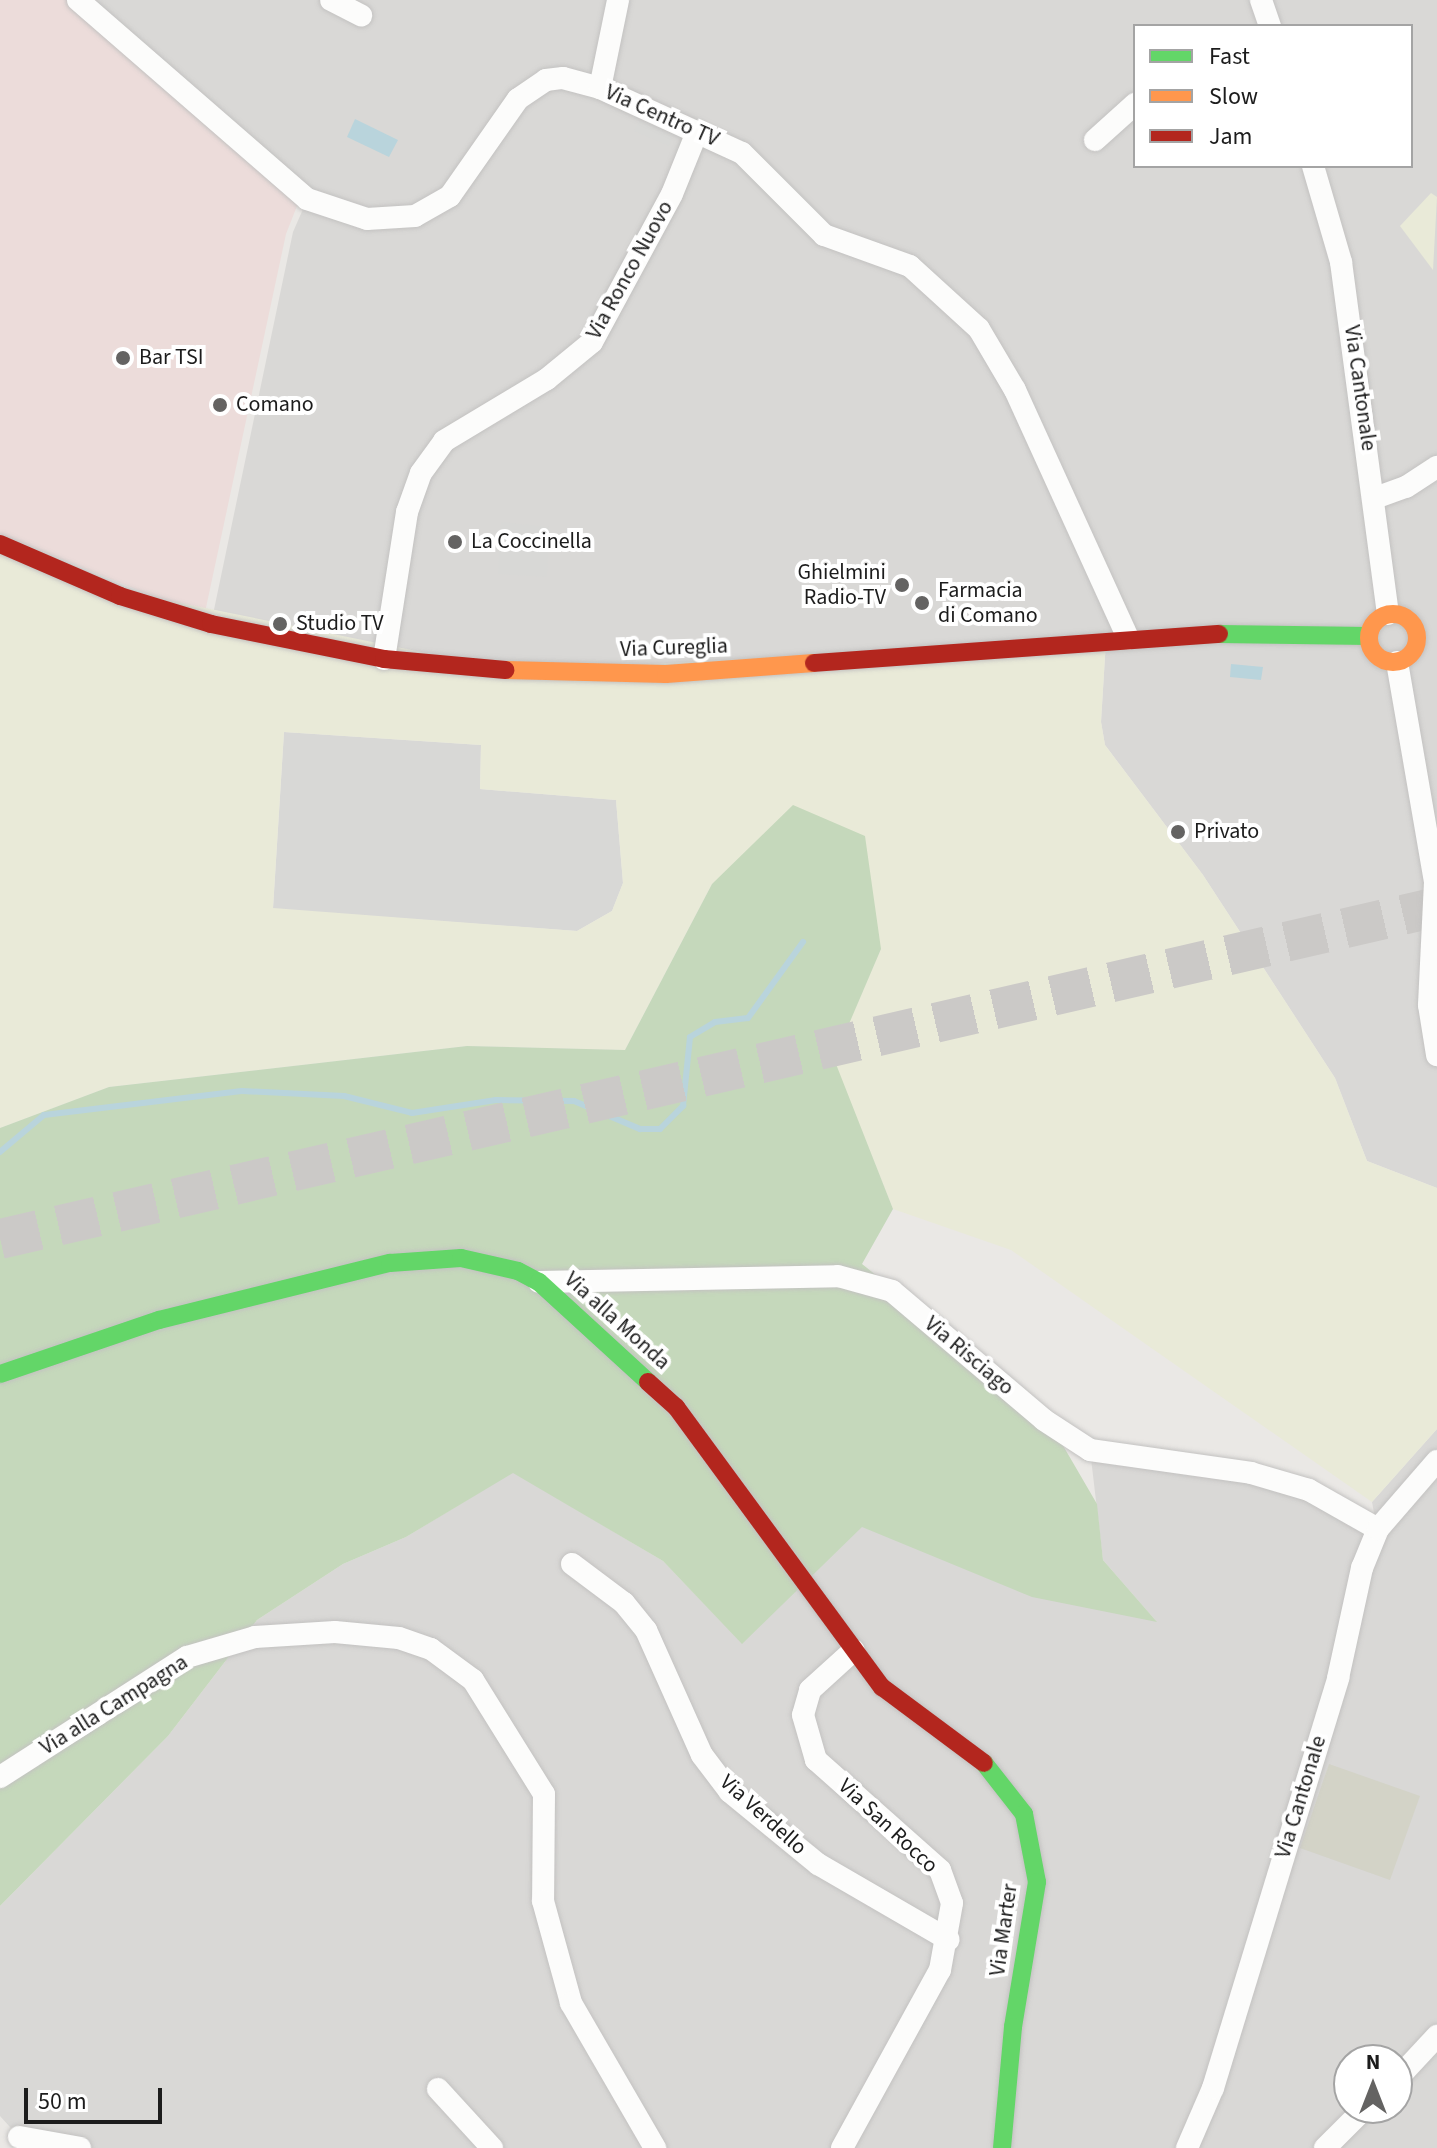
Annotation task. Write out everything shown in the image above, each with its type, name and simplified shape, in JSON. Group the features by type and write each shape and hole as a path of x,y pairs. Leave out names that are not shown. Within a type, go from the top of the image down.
{"street":[{"name":"Via Centro TV","path":"78,0 307,199 367,219 415,216 450,196 531,86 563,78 600,88 742,153 824,235 910,266 979,329 1015,390 1128,638"},
{"path":"331,0 361,15"},
{"path":"600,88 618,0"},
{"path":"1261,0 1269,24"},
{"path":"1095,140 1133,106"},
{"name":"Via Ronco Nuovo","path":"384,659 407,512 421,473 444,441 547,379 592,342 672,194 697,132"},
{"name":"Via Cantonale","path":"1314,168 1341,262 1375,498 1388,614"},
{"path":"1375,498 1406,487 1437,467"},
{"name":"Via Cureglia","path":"0,544 87,584 161,609 384,659 529,672 666,674 1128,638 1369,636"},
{"path":"1397,662 1376,656 1369,636 1375,622 1388,614 1411,621 1416,645"},
{"path":"1416,645 1437,651"},
{"path":"1397,662 1416,645"},
{"path":"1397,662 1435,882 1429,1005 1437,1055"},
{"name":"Via alla Monda","path":"0,1374 159,1320 390,1263 461,1258 518,1271 539,1282 676,1407 854,1650"},
{"name":"Via Risciago","path":"539,1282 838,1276 892,1291 1044,1420 1090,1450 1251,1473 1309,1490 1378,1529"},
{"name":"Via Cantonale","path":"1187,2148 1213,2088 1338,1678 1362,1568 1378,1529 1437,1461"},
{"name":"Via Verdello","path":"572,1564 624,1603 646,1630 702,1755 730,1792 818,1864 949,1940"},
{"name":"Via alla Campagna","path":"0,1777 187,1657 241,1641 335,1632 399,1638 431,1649 473,1680 544,1794 543,1901 571,2003 655,2148"},
{"name":"Via San Rocco","path":"842,2148 940,1970 949,1940 952,1903 940,1870 816,1760 803,1715 810,1690 854,1650"},
{"name":"Via Marter","path":"854,1650 882,1687 991,1768 1024,1814 1037,1882 1013,2027 1002,2148"},
{"path":"1413,2062 1437,2036"},
{"path":"438,2089 492,2148"},
{"path":"1325,2148 1349,2124"},
{"path":"19,2137 80,2148"}],"shaded area":[{"path":"0,0 71,0 299,201 286,234 204,617 0,534"},
{"path":"78,0 1437,0 1437,1188 1367,1161 1335,1078 1203,875 1105,745 1101,722 1106,640 544,672 211,624 293,232 307,200"},
{"path":"640,120 674,135 669,146 634,131"},
{"path":"501,522 549,527 547,577 498,574"},
{"path":"284,732 481,745 480,789 616,800 623,883 612,911 577,931 273,909"},
{"path":"1437,1429 1437,2148 80,2148 19,2137 0,2116 0,1906 168,1736 257,1620 343,1564 406,1537 513,1472 663,1561 742,1643 862,1526 1156,1621 1103,1560 1090,1450 1251,1473 1377,1528 1372,1502"},
{"path":"1329,1764 1420,1796 1390,1880 1300,1848"}],"green space":[{"path":"1431,193 1437,197 1433,270 1400,226"},
{"path":"0,544 87,584 515,671 1106,640 1101,722 1105,745 1203,875 1335,1078 1367,1161 1437,1188 1437,1429 1372,1502 1011,1250 893,1209 833,1059 881,949 712,884 625,1050 467,1046 109,1087 0,1128","holes":["284,732 481,745 480,789 616,800 623,883 612,911 577,931 273,908"]},
{"path":"793,805 865,836 881,949 834,1059 893,1209 862,1264 1040,1406 1097,1504 1103,1560 1157,1622 1032,1597 862,1527 742,1644 663,1561 513,1473 406,1537 343,1564 257,1620 168,1736 0,1906 0,1128 109,1087 467,1046 625,1050 712,884"}],"water":[{"path":"355,119 398,140 389,157 347,137"},
{"path":"1231,664 1263,667 1261,680 1230,677"}],"waterway":[{"path":"0,1152 44,1115 242,1091 344,1096 412,1113 496,1100 574,1101 640,1129 660,1129 683,1106 690,1037 715,1022 748,1018 803,942"}],"tunnel":[{"path":"0,1239 1437,907"}],"traffic: fast":[{"path":"1219,634 1369,636"},
{"path":"0,1374 159,1320 390,1263 461,1258 518,1271 539,1282 648,1382"},
{"path":"984,1763 1024,1814 1037,1882 1013,2027 1002,2148"}],"traffic: slow":[{"path":"1393,614 1410,621 1417,638 1410,655 1393,662 1376,655 1369,638 1376,621 1393,614"},
{"path":"506,670 666,674 814,663"}],"traffic: jam":[{"path":"0,544 120,596 211,624 384,659 506,670"},
{"path":"814,663 1219,634"},
{"path":"648,1382 676,1407 882,1687 984,1763"}],"place":[{"name":"Bar TSI","path":"123,358"},
{"name":"Comano","path":"220,405"},
{"name":"La Coccinella","path":"455,542"},
{"name":"Ghielmini Radio-TV","path":"902,585"},
{"name":"Farmacia di Comano","path":"922,603"},
{"name":"Studio TV","path":"280,624"},
{"name":"Privato","path":"1178,832"}]}
